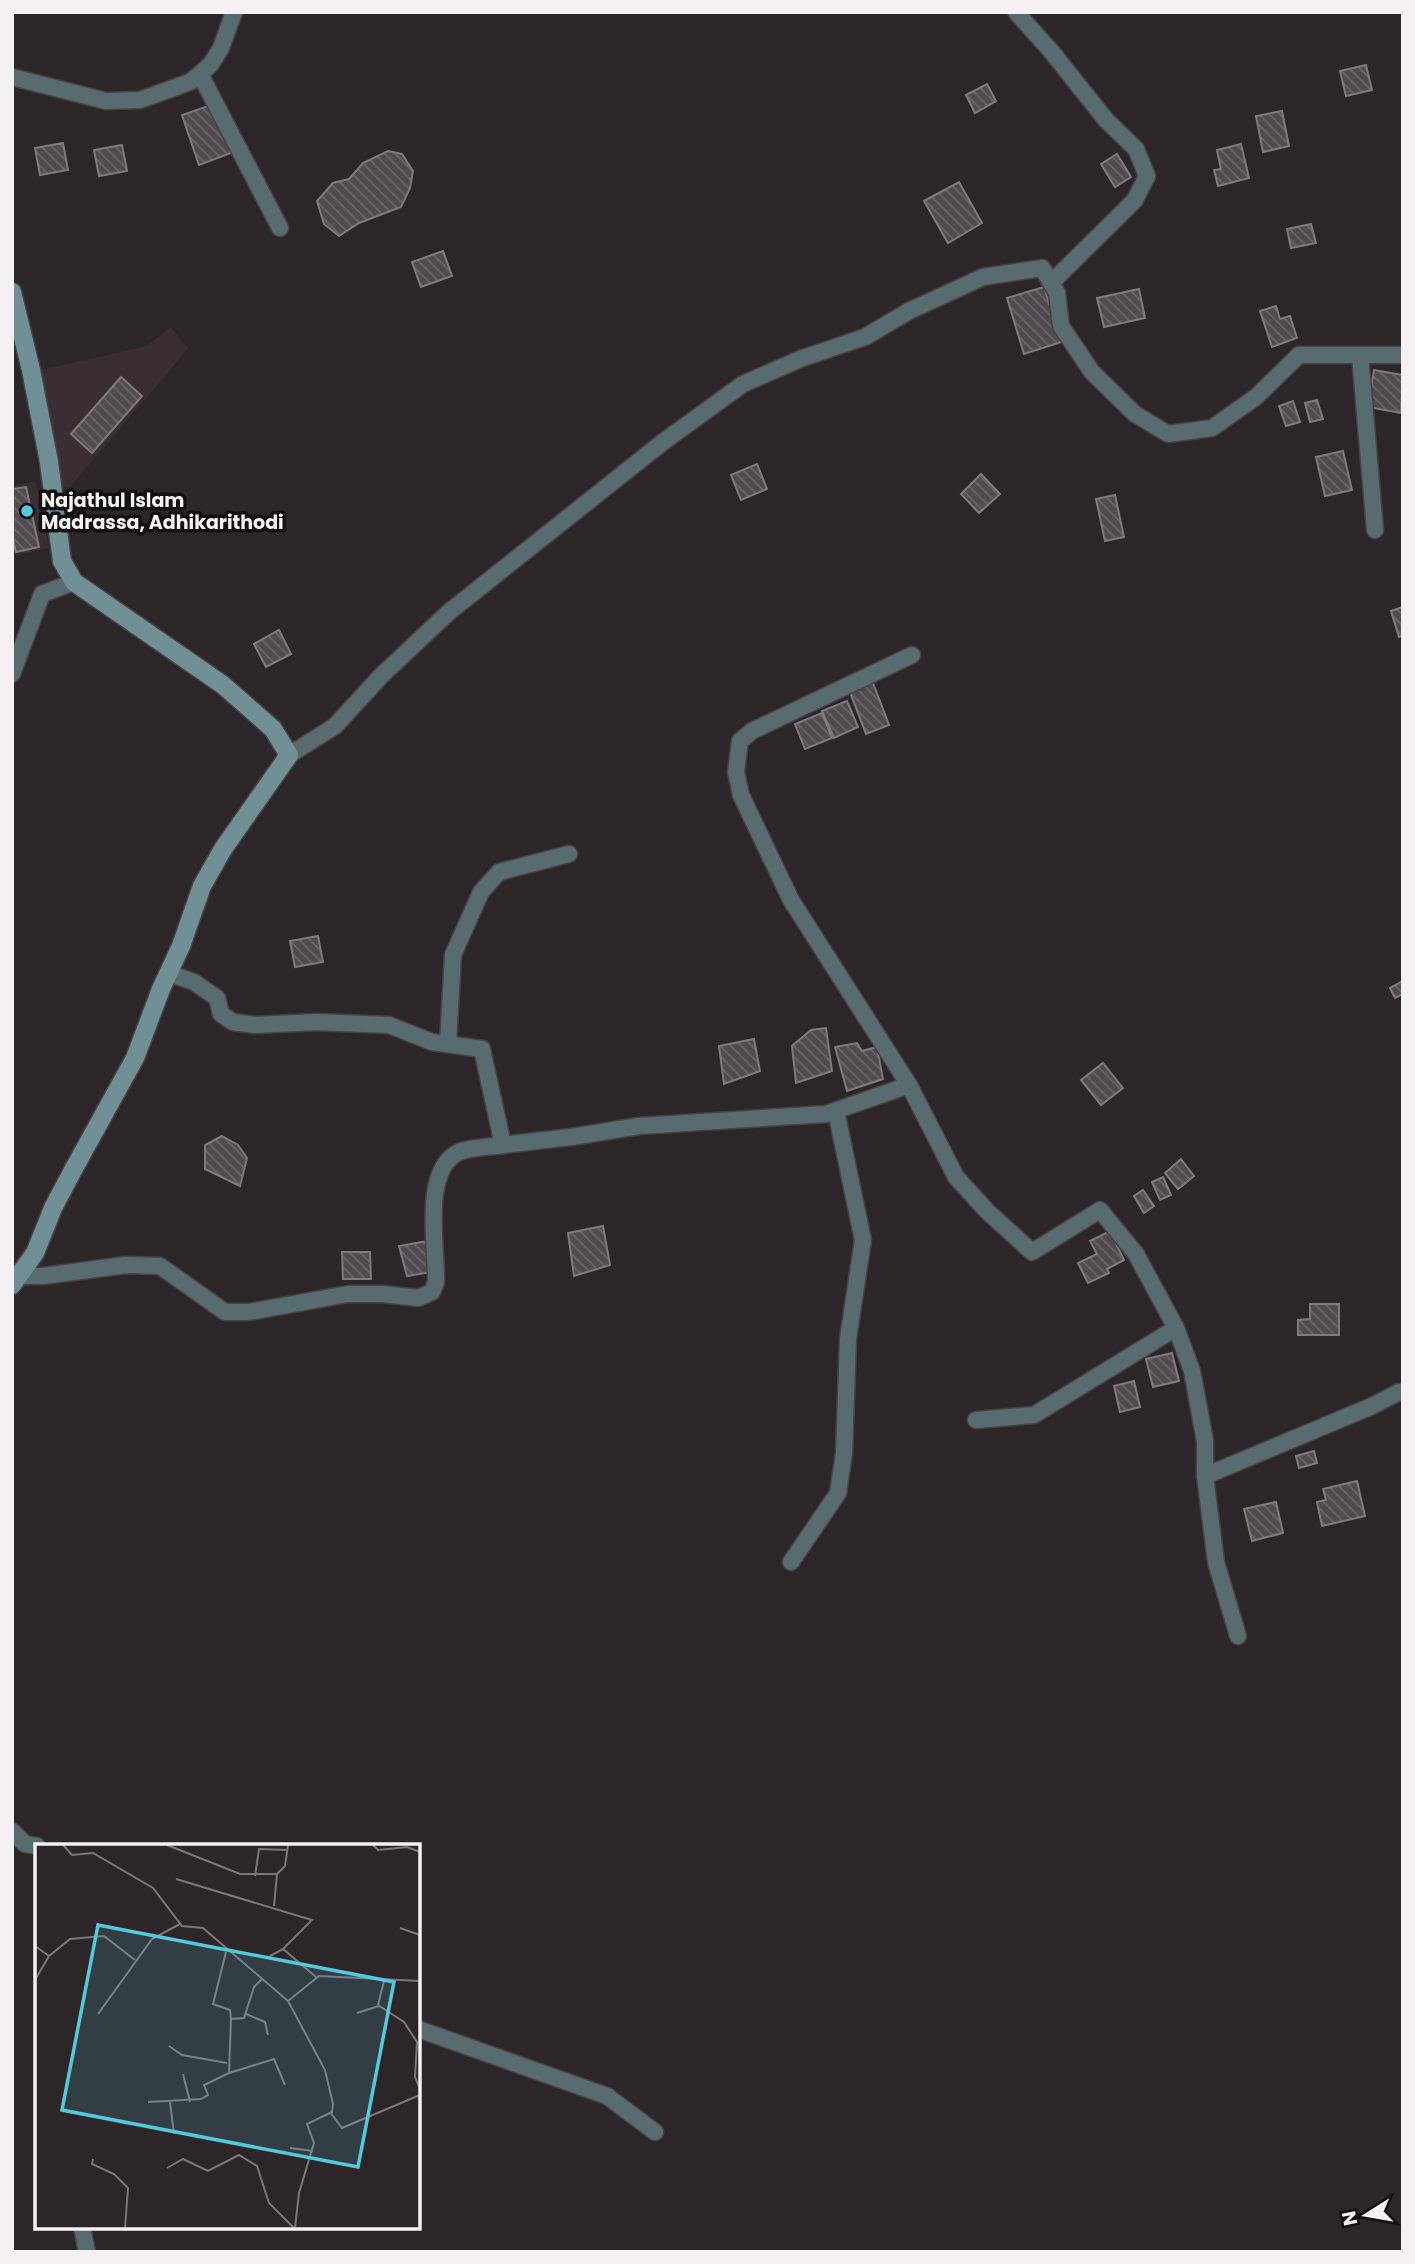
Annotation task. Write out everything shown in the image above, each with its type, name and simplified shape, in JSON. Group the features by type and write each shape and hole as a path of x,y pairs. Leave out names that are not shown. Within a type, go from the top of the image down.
{"main road":[{"path":"12,292 47,449 62,561 74,582 223,685 273,729 289,755 213,867 192,911 181,946 135,1058 53,1208 35,1253 15,1281"}],"street":[{"path":"12,77 91,98 121,102 140,100 190,82 211,64 221,48 234,12"},
{"path":"1016,12 1106,120 1136,149 1147,176 1135,200 1051,283"},
{"path":"200,74 280,228"},
{"path":"289,755 335,726 381,676 449,612 663,442 743,384 800,359 865,337 909,311 983,277 1042,268 1057,293 1061,326 1092,372 1135,414 1168,434 1212,428 1256,397 1299,355 1403,355"},
{"path":"1360,355 1375,530"},
{"path":"12,674 43,594 74,582"},
{"path":"912,655 752,731 740,741 736,772 741,794 791,900 909,1085 956,1177 987,1211 1032,1252 1100,1210 1136,1254 1176,1328 1194,1382 1205,1441 1205,1476 1216,1563 1238,1636"},
{"path":"448,1044 453,955 481,892 499,872 569,854"},
{"path":"168,974 194,982 217,998 221,1014 233,1022 255,1025 316,1022 388,1025 432,1042 482,1049 503,1145"},
{"path":"15,1281 126,1265 160,1266 225,1312 249,1312 348,1294 418,1298 432,1292 436,1282 435,1190 441,1170 450,1158 461,1151 639,1126 825,1114 909,1085"},
{"path":"791,1562 838,1493 844,1453 848,1339 863,1240 836,1111"},
{"path":"976,1420 1034,1415 1176,1328"},
{"path":"1205,1476 1372,1406 1399,1392 1403,1393"},
{"path":"12,1831 25,1844 35,1846"},
{"path":"420,2030 607,2095 655,2132"},
{"path":"82,2229 88,2252"}],"shaded area":[{"path":"171,327 188,349 70,487 62,488 41,370 147,346"},
{"name":"Najathul Islam Madrassa, Adhikarithodi","path":"36,482 49,548 16,555 12,536 12,486"}],"building":[{"path":"1366,65 1372,90 1346,96 1340,71"},
{"path":"987,84 996,101 975,113 966,95"},
{"path":"214,104 231,153 199,165 182,115"},
{"path":"1282,111 1289,146 1263,152 1256,116"},
{"path":"63,143 68,170 40,175 35,148"},
{"path":"1241,144 1249,178 1218,186 1214,170 1221,169 1217,150"},
{"path":"122,145 127,171 99,176 94,150"},
{"path":"388,151 402,154 413,171 410,188 401,207 359,223 339,236 324,224 317,201 333,183 349,179 363,163"},
{"path":"1117,154 1131,177 1115,187 1101,164"},
{"path":"959,182 982,223 948,243 924,201"},
{"path":"1311,224 1316,243 1291,248 1287,229"},
{"path":"443,251 452,276 421,287 412,262"},
{"path":"1044,287 1061,342 1024,354 1007,298"},
{"path":"1139,289 1145,318 1104,327 1097,298"},
{"path":"1276,306 1280,319 1290,316 1297,338 1272,347 1260,311"},
{"path":"1374,370 1403,375 1401,413 1368,407"},
{"path":"121,377 142,396 92,453 71,434"},
{"path":"1317,400 1323,419 1310,422 1305,403"},
{"path":"1293,401 1300,422 1286,426 1279,406"},
{"path":"1343,451 1352,490 1325,496 1316,457"},
{"path":"757,464 767,489 741,500 731,475"},
{"path":"981,474 1000,494 979,513 961,494"},
{"name":"Najathul Islam Madrassa, Adhikarithodi","path":"26,487 39,547 16,552 12,536 12,489"},
{"path":"1115,495 1124,537 1105,541 1096,499"},
{"path":"1403,607 1403,635 1399,637 1391,611"},
{"path":"279,630 291,654 266,667 254,644"},
{"path":"873,683 889,725 866,734 850,692"},
{"path":"847,701 858,727 834,738 822,711"},
{"path":"822,713 832,738 805,749 795,724"},
{"path":"318,936 323,962 295,967 290,941"},
{"path":"1403,981 1403,994 1395,998 1390,988"},
{"path":"826,1028 832,1071 796,1083 792,1046 811,1030"},
{"path":"754,1039 760,1071 724,1084 719,1046"},
{"path":"857,1043 862,1051 877,1047 883,1079 847,1091 835,1047"},
{"path":"1103,1063 1123,1088 1101,1105 1081,1080"},
{"path":"222,1136 238,1145 247,1158 240,1186 205,1169 205,1145"},
{"path":"1181,1159 1194,1176 1178,1189 1165,1173"},
{"path":"1163,1177 1171,1195 1160,1200 1152,1182"},
{"path":"1143,1190 1154,1206 1144,1213 1134,1196"},
{"path":"603,1226 610,1265 574,1276 568,1233"},
{"path":"1110,1231 1124,1260 1107,1269 1109,1273 1088,1283 1078,1263 1097,1254 1090,1241"},
{"path":"428,1241 432,1272 407,1276 399,1246"},
{"path":"342,1252 370,1252 371,1279 343,1279"},
{"path":"1310,1304 1339,1304 1339,1335 1298,1335 1298,1320 1310,1319"},
{"path":"1172,1353 1179,1381 1153,1387 1146,1359"},
{"path":"1134,1381 1140,1407 1120,1412 1114,1386"},
{"path":"1314,1451 1317,1463 1299,1468 1296,1456"},
{"path":"1357,1481 1365,1516 1322,1526 1317,1502 1326,1500 1323,1489"},
{"path":"1276,1502 1283,1533 1252,1541 1244,1509"}],"place":[{"name":"Najathul Islam Madrassa, Adhikarithodi","path":"27,511"}]}
